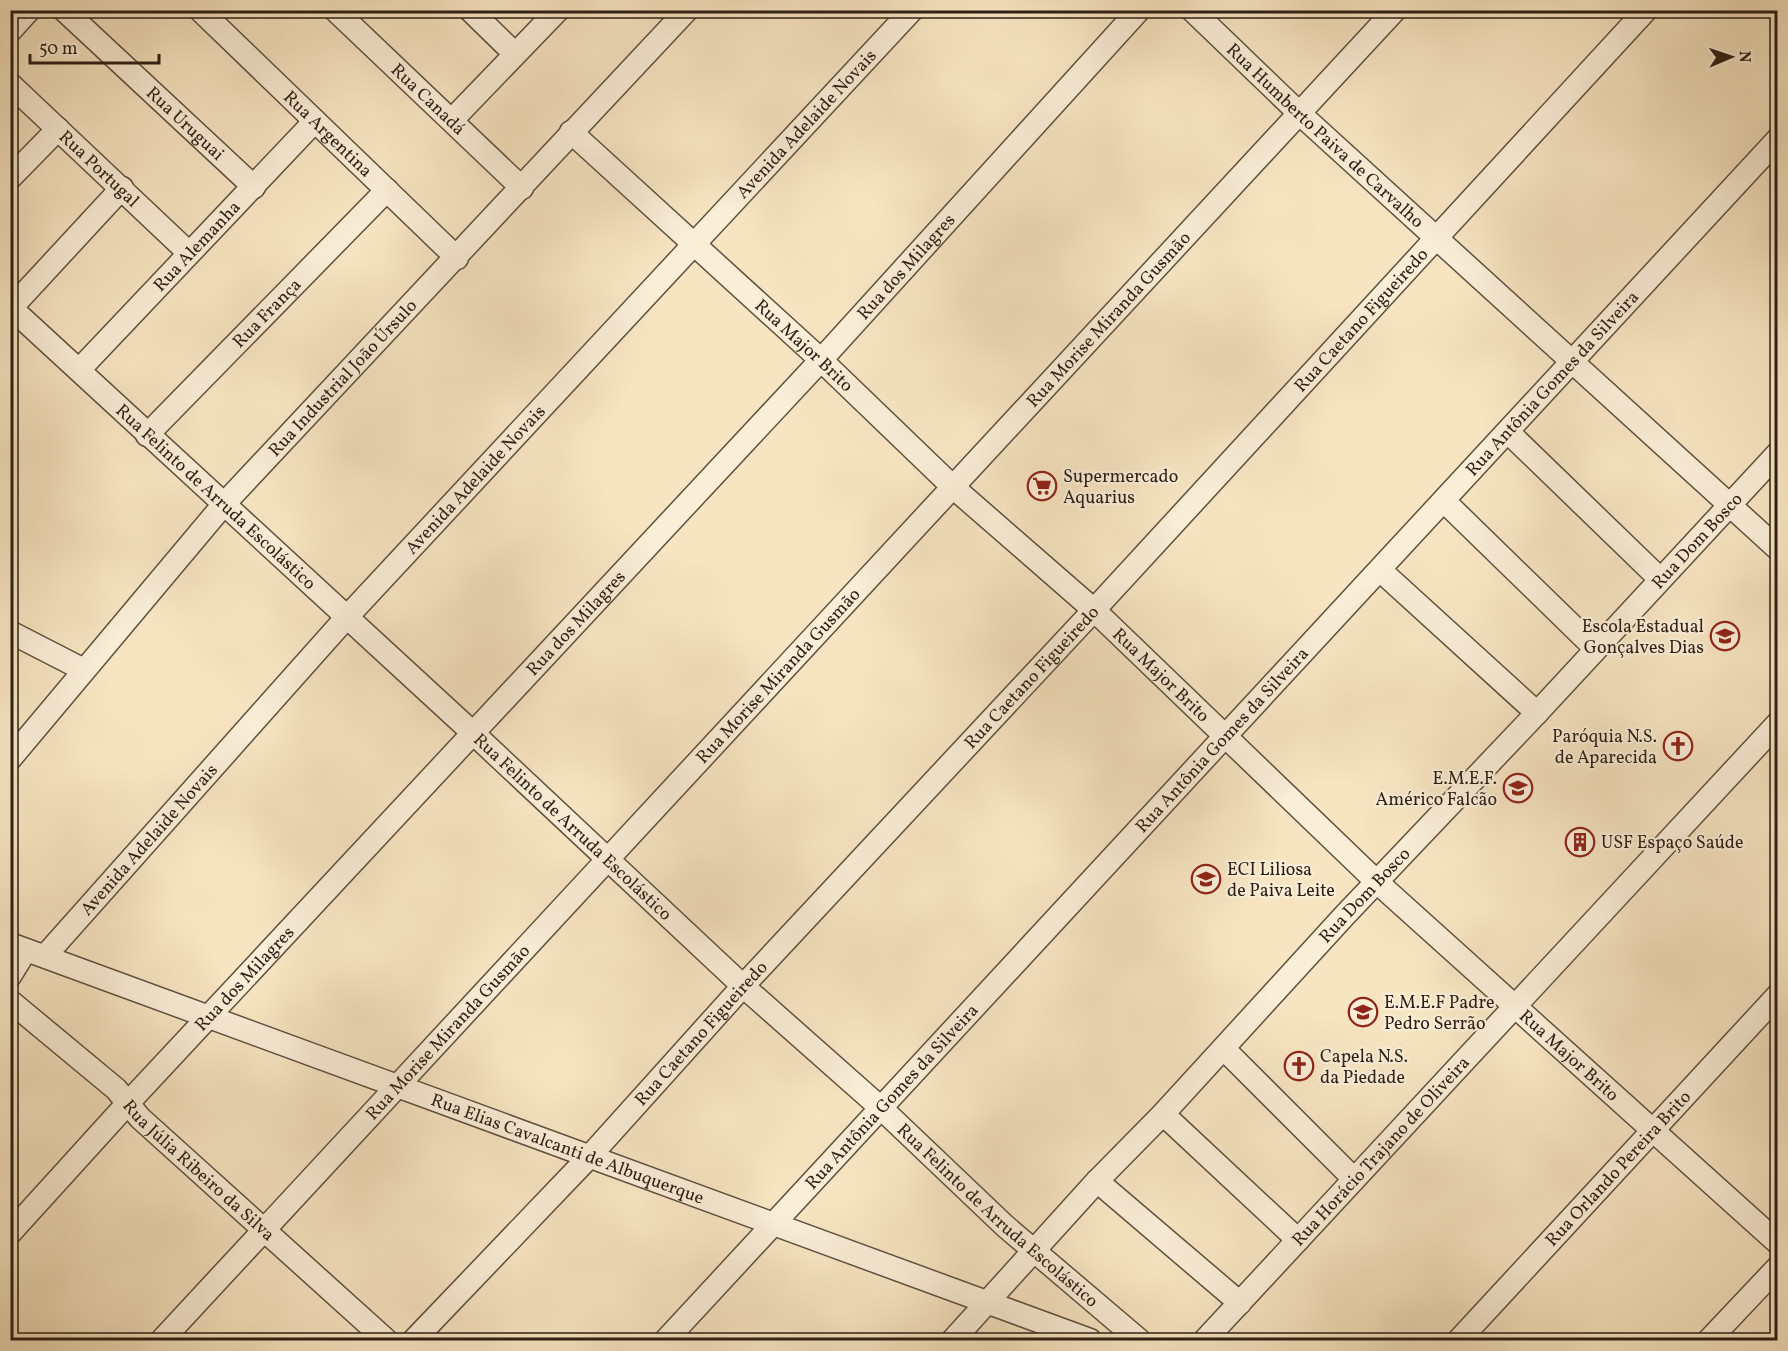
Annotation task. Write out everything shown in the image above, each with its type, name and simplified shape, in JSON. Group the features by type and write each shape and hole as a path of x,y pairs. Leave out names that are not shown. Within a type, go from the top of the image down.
{"street":[{"path":"10,31 29,10"},
{"name":"Rua Uruguai","path":"64,10 254,187"},
{"name":"Rua Argentina","path":"200,10 457,258"},
{"name":"Rua Canadá","path":"335,10 522,188"},
{"path":"470,10 515,54"},
{"path":"452,120 558,10"},
{"name":"Rua Industrial João Úrsulo","path":"10,759 224,504 687,10"},
{"name":"Avenida Adelaide Novais","path":"10,976 27,950 346,618 912,10"},
{"name":"Rua dos Milagres","path":"10,1233 128,1103 821,360 1139,10"},
{"name":"Rua Humberto Paiva de Carvalho","path":"1192,10 1299,113 1778,549"},
{"name":"Rua Morise Miranda Gusmão","path":"162,1341 1395,10"},
{"name":"Rua Caetano Figueiredo","path":"414,1341 590,1156 743,986 1094,610 1646,10"},
{"name":"Rua Portugal","path":"10,84 189,253"},
{"name":"Rua Alemanha","path":"79,370 315,120"},
{"path":"10,178 58,129"},
{"name":"Rua Major Brito","path":"571,132 821,360 954,488 1094,610 1378,883 1778,1243"},
{"name":"Rua Antônia Gomes da Silveira","path":"666,1341 1778,139"},
{"path":"11,308 122,188"},
{"name":"Rua França","path":"147,435 387,190"},
{"name":"Rua Felinto de Arruda Escolástico","path":"11,308 473,733 743,986 882,1109 1033,1252 1140,1341"},
{"path":"1508,432 1660,579"},
{"name":"Rua Dom Bosco","path":"953,1341 1097,1181 1224,1049 1345,915 1378,883 1778,453"},
{"path":"1444,501 1596,649"},
{"path":"1380,570 1537,713"},
{"path":"10,632 84,670"},
{"name":"Rua Horácio Trajano de Oliveira","path":"1205,1341 1778,723"},
{"name":"Rua Elias Cavalcanti de Albuquerque","path":"27,950 400,1085 1090,1341"},
{"name":"Rua Orlando Pereira Brito","path":"1459,1341 1778,995"},
{"name":"Rua Júlia Ribeiro da Silva","path":"10,1001 116,1089 140,1118 266,1229 386,1341"},
{"path":"1224,1049 1354,1179"},
{"path":"1163,1114 1298,1240"},
{"path":"1097,1181 1240,1303"},
{"path":"1709,1341 1778,1267"}],"place":[{"name":"Supermercado Aquarius","path":"1042,486"},
{"name":"Escola Estadual Gonçalves Dias","path":"1725,636"},
{"name":"Paróquia N.S. de Aparecida","path":"1678,746"},
{"name":"E.M.E.F. Américo Falcão","path":"1518,788"},
{"name":"USF Espaço Saúde","path":"1580,842"},
{"name":"ECI Liliosa de Paiva Leite","path":"1206,879"},
{"name":"E.M.E.F Padre Pedro Serrão","path":"1363,1012"},
{"name":"Capela N.S. da Piedade","path":"1299,1066"}]}
